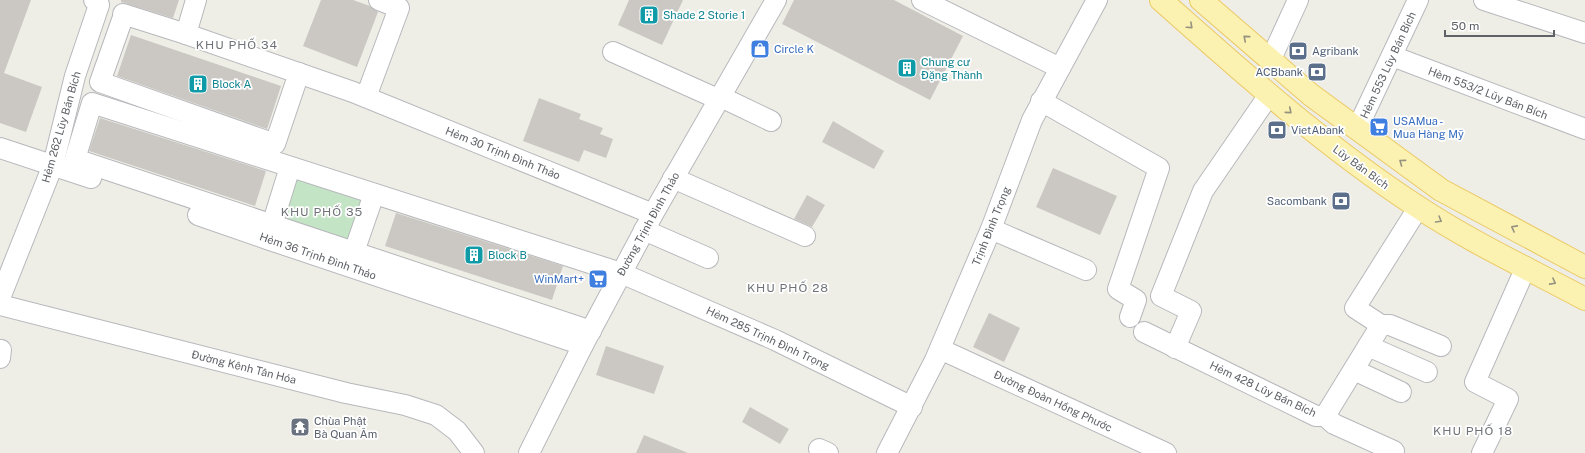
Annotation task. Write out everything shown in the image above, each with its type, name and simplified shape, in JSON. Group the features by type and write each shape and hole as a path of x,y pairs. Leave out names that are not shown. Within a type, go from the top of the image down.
{"main road":[{"name":"Lũy Bán Bích","path":"1161,0 1269,95 1325,141 1418,208 1476,242 1585,299"},
{"path":"1201,0 1311,95 1441,190 1585,267"},
{"path":"1526,268 1538,241"}],"street":[{"path":"186,34 196,0"},
{"path":"360,94 399,8 379,0"},
{"name":"Đường Trịnh Đình Thảo","path":"528,453 587,338 673,178 721,98 776,0"},
{"path":"922,0 1060,68"},
{"name":"Trịnh Đình Trọng","path":"887,453 912,407 940,349 991,229 1032,120 1097,0"},
{"path":"1271,59 1298,0"},
{"name":"Hẻm 553 Lũy Bán Bích","path":"1357,129 1418,0"},
{"path":"1484,0 1585,33"},
{"name":"Hẻm 30 Trịnh Đình Thảo","path":"97,2 360,94 649,222 708,258"},
{"name":"Hẻm 262 Lũy Bán Bích","path":"3,310 53,165 97,2"},
{"path":"124,11 100,82 275,144 299,73"},
{"path":"613,52 771,121"},
{"name":"Hèm 553/2 Lũy Bán Bích","path":"1392,56 1585,129"},
{"path":"1175,348 1191,311 1161,296 1203,190 1269,95"},
{"path":"1042,101 1159,168 1118,289 1136,300 1130,317"},
{"name":"Hẻm 285 Trịnh Đình Trọng","path":"272,225 75,159 92,103 621,274 775,340 912,407"},
{"name":"Hẻm 36 Trịnh Đình Thảo","path":"0,148 282,244 587,338"},
{"path":"290,167 272,225 354,252 587,338"},
{"path":"673,178 805,236"},
{"path":"354,252 374,194"},
{"path":"1418,208 1356,308 1381,325 1390,325 1441,346"},
{"path":"991,229 1086,270"},
{"path":"1482,453 1508,399 1475,382 1526,268"},
{"name":"Đường Kênh Tân Hóa","path":"3,310 329,400 402,416 430,426 448,439 459,453"},
{"name":"Đường Kênh Tân Hóa","path":"28,318 346,393 405,405 436,415 457,431 474,453"},
{"name":"Hẻm 428 Lũy Bán Bích","path":"1144,332 1316,416 1326,416 1381,325"},
{"path":"1368,346 1427,372"},
{"name":"Đường Đoàn Hồng Phước","path":"940,349 1166,453"},
{"path":"1354,370 1401,392"},
{"path":"1326,416 1334,424 1394,451"}],"green space":[{"path":"292,174 366,197 351,244 277,221"}],"building":[{"path":"0,0 31,0 4,73 42,87 26,132 0,123"},
{"path":"121,0 179,0 173,18 121,2"},
{"path":"321,0 353,0 370,6 378,12 357,67 303,46"},
{"name":"Shade 2 Storie 1","path":"629,0 683,0 662,45 618,25"},
{"name":"Chung cư Đặng Thành","path":"794,0 894,0 963,36 930,100 782,24"},
{"name":"Block A","path":"131,35 281,86 267,129 117,76"},
{"path":"539,98 581,114 579,119 603,128 600,134 613,139 606,158 584,150 579,162 523,141"},
{"path":"100,118 266,171 255,206 89,151"},
{"path":"833,121 884,151 874,169 822,142"},
{"path":"1053,168 1117,196 1100,235 1036,207"},
{"path":"807,195 825,205 812,227 794,219"},
{"name":"Block B","path":"396,213 563,266 552,300 385,246"},
{"path":"989,313 1020,328 1004,362 973,347"},
{"path":"606,346 664,366 654,394 596,375"},
{"path":"750,407 789,429 780,444 742,422"},
{"path":"644,435 688,453 636,453"}],"place":[{"name":"Shade 2 Storie 1","path":"649,15"},
{"name":"Circle K","path":"760,49"},
{"name":"Agribank","path":"1298,51"},
{"name":"Chung cư Đặng Thành","path":"907,68"},
{"name":"ACBbank","path":"1317,72"},
{"name":"Block A","path":"198,84"},
{"name":"USAMua - Mua Hàng Mỹ","path":"1379,127"},
{"name":"VietAbank","path":"1277,130"},
{"name":"Sacombank","path":"1341,201"},
{"name":"Block B","path":"474,255"},
{"name":"WinMart+","path":"598,279"},
{"name":"Chùa Phật Bà Quan Âm","path":"300,427"}],"district":[{"name":"KHU PHỐ 34","path":"237,45"},
{"name":"KHU PHỐ 35","path":"322,212"},
{"name":"KHU PHỐ 28","path":"788,288"},
{"name":"KHU PHỐ 18","path":"1473,431"}]}
